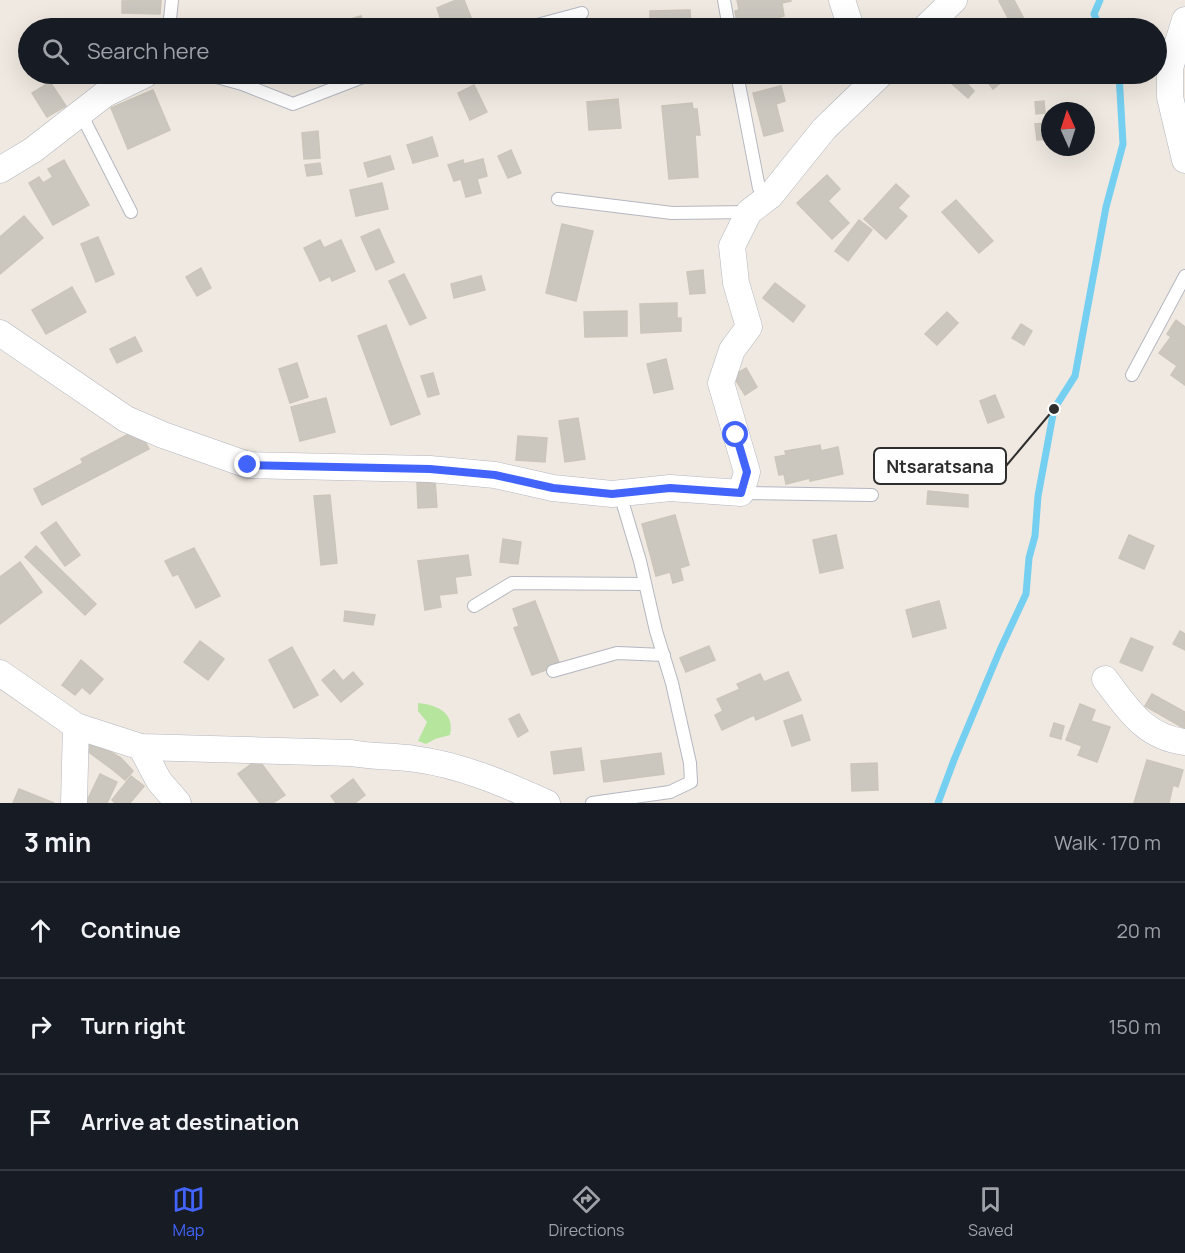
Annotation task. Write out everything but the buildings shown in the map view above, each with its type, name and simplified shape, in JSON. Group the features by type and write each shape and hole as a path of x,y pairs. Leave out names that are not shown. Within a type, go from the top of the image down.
{"street":[{"path":"842,0 848,18"},
{"path":"935,18 954,0"},
{"path":"1185,20 1170,68 1170,97 1185,160"},
{"path":"0,170 33,150 105,94 126,84"},
{"path":"0,333 126,418 163,435 248,465 430,469 495,475 553,488 620,494 670,488 741,493 747,472 721,382 732,350 748,327 736,283 732,246 748,212 770,196 824,129 865,84"},
{"path":"0,674 76,726 141,747 351,753 416,759 475,772 547,803"},
{"path":"1105,679 1132,715 1151,732 1185,742"},
{"path":"74,803 76,726"},
{"path":"141,747 159,781 178,803"}],"lane":[{"path":"170,18 172,0"},
{"path":"723,0 727,18"},
{"path":"563,18 582,13"},
{"path":"242,84 293,104 345,84"},
{"path":"739,84 759,188 770,196"},
{"path":"80,112 130,213"},
{"path":"558,199 672,213 748,212"},
{"path":"1132,375 1185,276"},
{"path":"741,493 872,495"},
{"path":"592,803 670,792 691,782 684,734 620,494"},
{"path":"474,606 512,583 645,584"},
{"path":"553,671 617,653 664,655"}],"green space":[{"path":"418,703 438,708 447,716 451,727 450,735 426,744 418,741 427,722 418,711"}],"waterway":[{"path":"1096,18 1094,14 1100,0"},
{"path":"938,803 1000,650 1026,594 1029,558 1035,536 1038,496 1054,409 1075,376 1106,207 1123,144 1120,84"}],"place":[{"name":"Ntsaratsana","path":"1054,409"}],"route":[{"path":"248,465 430,469 495,475 553,488 612,494 670,488 741,493 747,472 736,435"}]}
